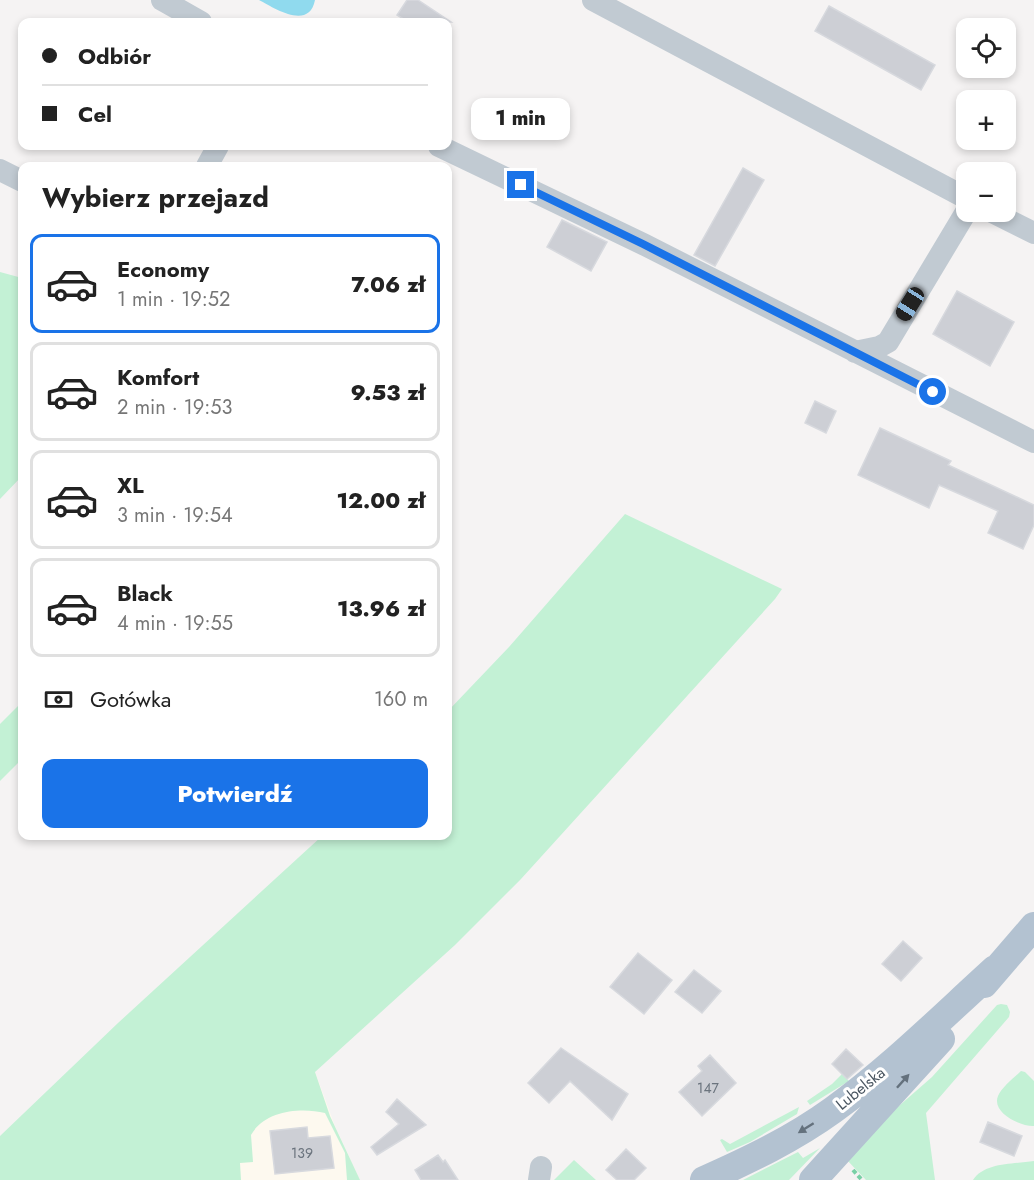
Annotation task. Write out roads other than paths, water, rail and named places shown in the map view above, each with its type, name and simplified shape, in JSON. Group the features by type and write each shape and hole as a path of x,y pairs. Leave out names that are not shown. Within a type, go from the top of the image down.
{"main road":[{"name":"Lubelska","path":"822,1176 937,1044 995,969 1034,926"},
{"name":"Lubelska","path":"704,1180 768,1150 832,1111 876,1077 995,969"}],"lane":[{"path":"162,0 194,18"},
{"path":"593,0 956,193"},
{"path":"447,150 643,244 1034,442"},
{"path":"0,170 18,179"},
{"path":"855,352 879,347 888,342 960,222"},
{"path":"1012,222 1034,233"},
{"path":"888,342 891,363 896,373"}],"water":[{"path":"259,0 315,0 306,14 299,16 282,12"}]}
